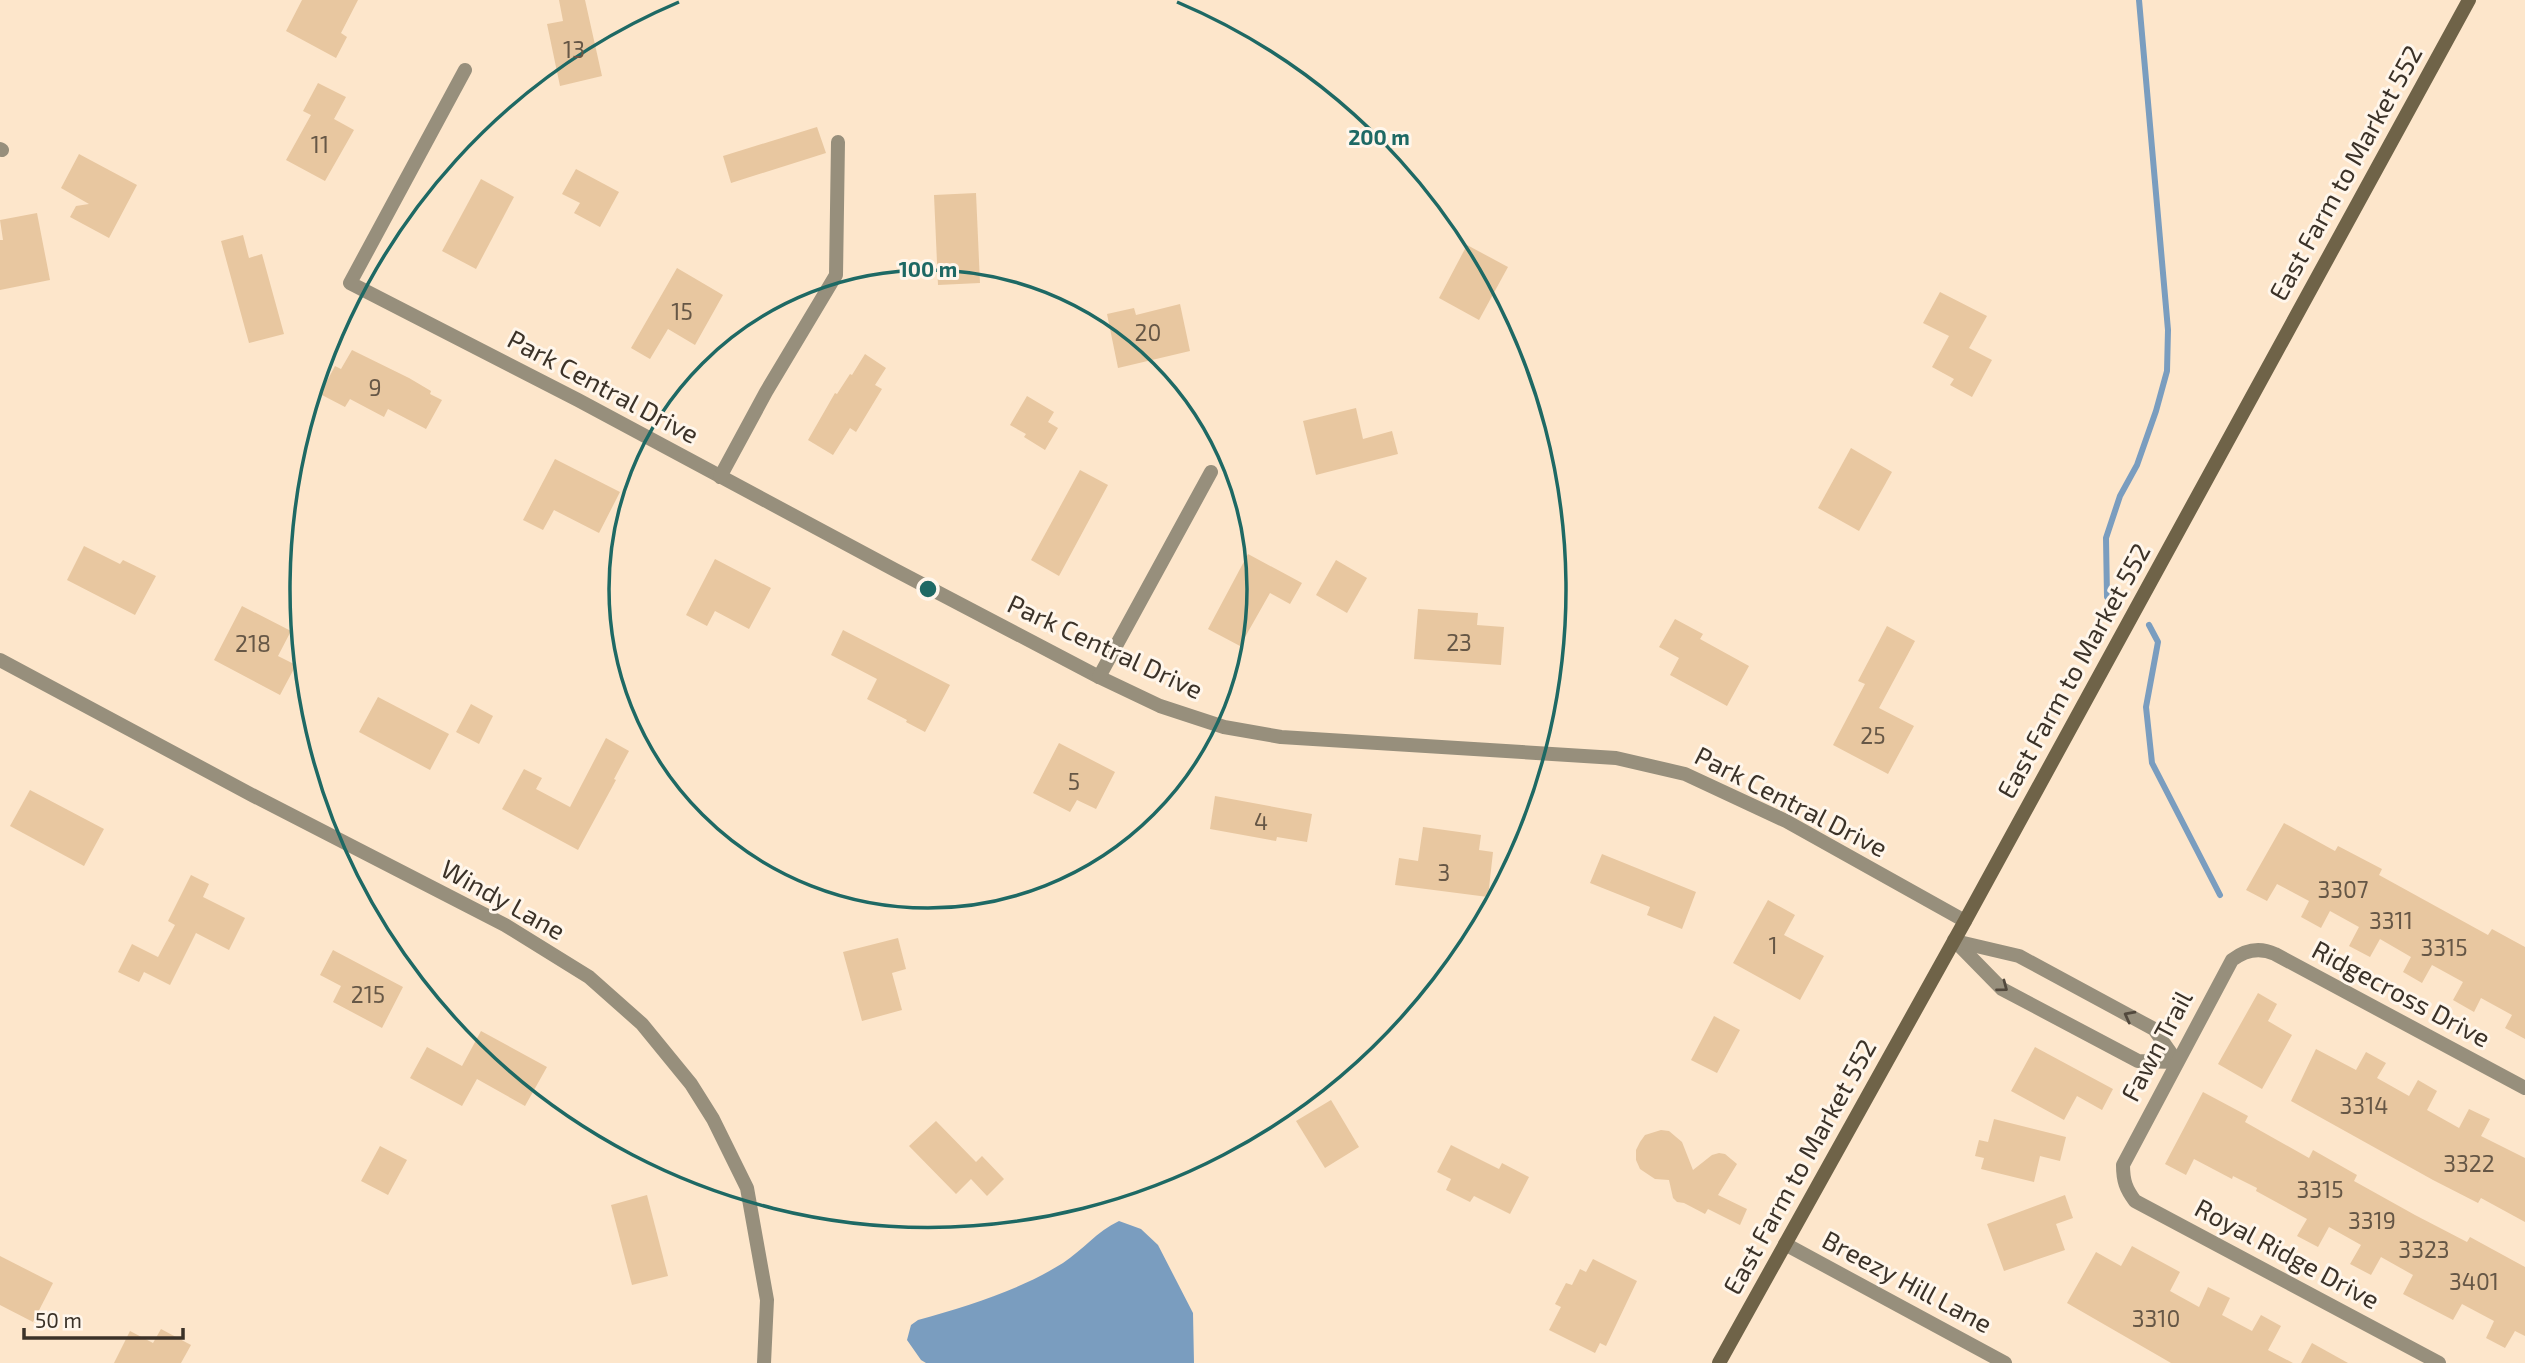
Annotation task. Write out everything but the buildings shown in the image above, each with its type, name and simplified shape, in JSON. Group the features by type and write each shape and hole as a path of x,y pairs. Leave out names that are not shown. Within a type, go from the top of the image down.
{"main road":[{"name":"East Farm to Market 552","path":"1719,1363 1965,921 2469,0"}],"street":[{"name":"Park Central Drive","path":"465,70 350,283 1099,677 1160,706 1211,723 1281,737 1616,758 1685,774 1786,821 1965,921"},
{"path":"720,477 766,392 836,275 838,142"},
{"path":"1099,677 1211,472"},
{"name":"Windy Lane","path":"0,660 254,796 505,925 589,977 642,1024 691,1084 706,1107 747,1188 767,1300 764,1363"},
{"path":"1954,940 2002,989 2138,1061 2177,1062"},
{"path":"1954,940 2019,956 2154,1029 2177,1062"},
{"name":"Fawn Trail","path":"2123,1179 2123,1166 2128,1153 2232,960 2239,954 2252,950"},
{"name":"Ridgecross Drive","path":"2252,950 2275,954 2525,1088"},
{"name":"Royal Ridge Drive","path":"2123,1179 2127,1191 2135,1201 2439,1363"},
{"name":"Breezy Hill Lane","path":"1785,1244 2006,1363"}],"water":[{"path":"1119,1221 1141,1229 1158,1245 1193,1313 1194,1363 926,1363 907,1340 911,1325 918,1320 974,1303 1028,1282 1063,1263"}],"waterway":[{"path":"2112,601 2107,597 2106,538 2120,496 2137,465 2167,371 2168,330 2139,0"},
{"path":"2149,625 2158,642 2146,707 2152,763 2220,895"}]}
